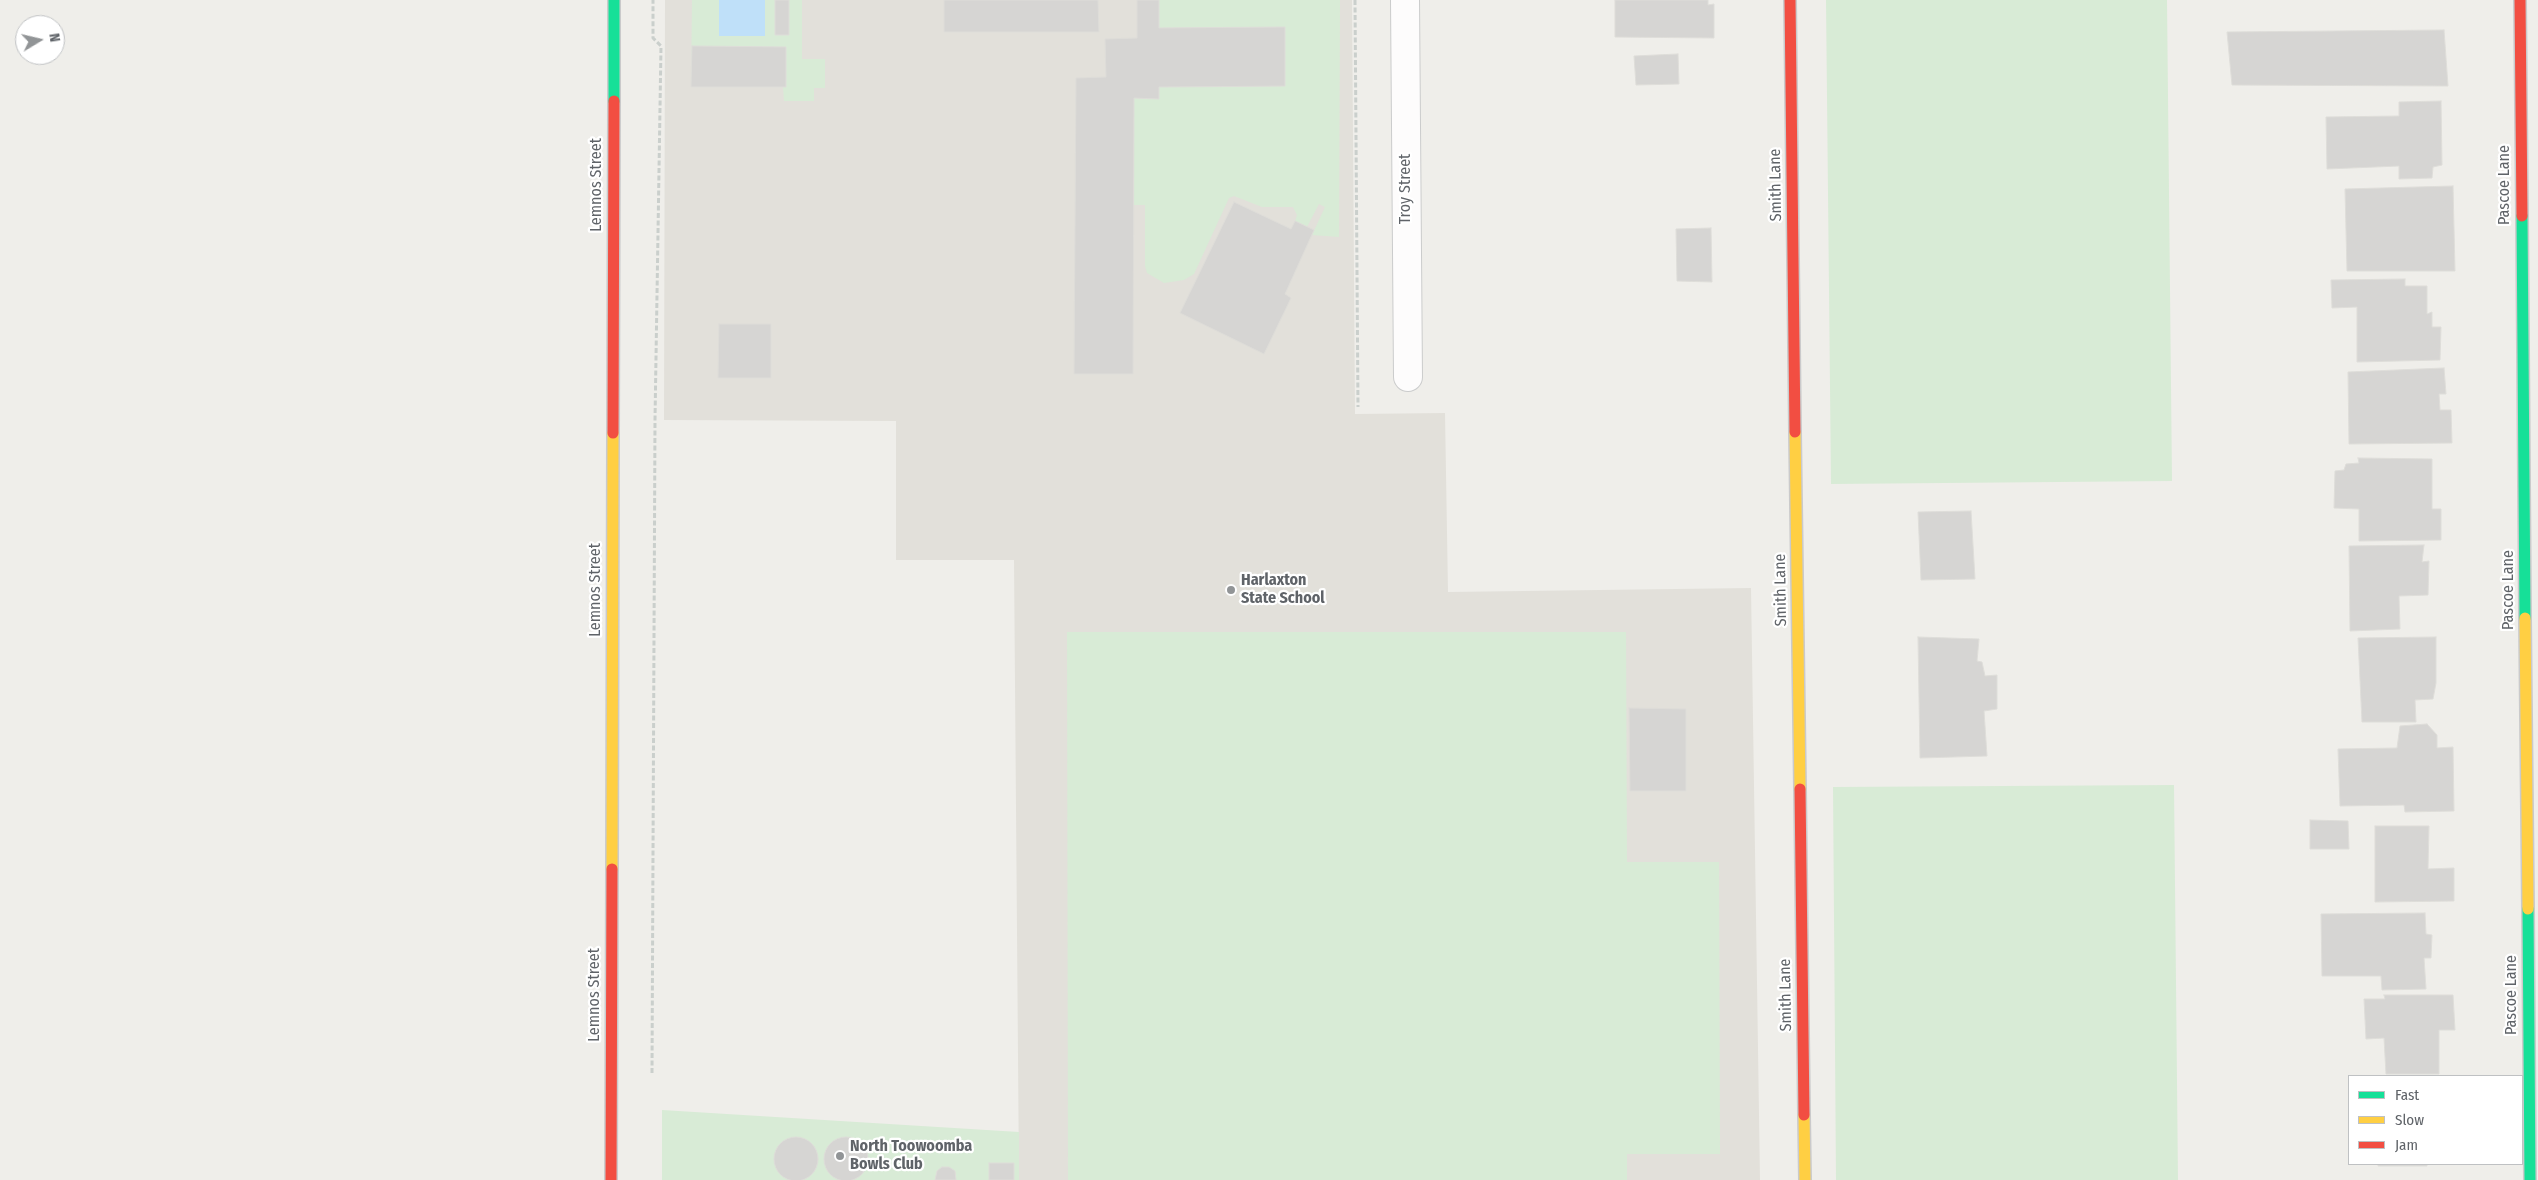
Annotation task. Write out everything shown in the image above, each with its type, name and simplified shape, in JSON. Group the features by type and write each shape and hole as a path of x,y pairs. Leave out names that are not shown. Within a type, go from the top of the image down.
{"street":[{"name":"Lemnos Street","path":"611,1180 614,0"},
{"name":"Troy Street","path":"1405,0 1408,378"},
{"name":"Smith Lane","path":"1790,0 1805,1180"},
{"name":"Pascoe Lane","path":"2520,0 2530,1180"}],"path":[{"path":"652,1073 655,420 661,46 653,38 653,0"},
{"path":"1355,0 1358,406"}],"shaded area":[{"name":"Harlaxton State School","path":"665,0 1352,0 1355,414 1445,413 1448,592 1751,588 1760,1180 1019,1180 1014,560 896,560 896,421 664,420"}],"green space":[{"path":"692,0 802,0 802,59 825,59 825,88 814,88 814,101 784,101 783,87 691,87"},
{"path":"1159,0 1340,0 1339,237 1312,235 1325,207 1319,204 1307,227 1295,221 1297,215 1293,207 1262,207 1234,196 1229,198 1194,274 1184,280 1164,283 1147,273 1145,266 1145,205 1134,205 1134,98 1159,99 1159,87 1285,86 1285,27 1159,28"},
{"path":"1826,0 2167,0 2172,481 1831,484"},
{"path":"1067,632 1626,632 1627,862 1719,862 1720,1154 1627,1154 1627,1180 1068,1180"},
{"path":"2174,785 2178,1180 1836,1180 1833,787"},
{"name":"North Toowoomba Bowls Club","path":"662,1110 1019,1132 1019,1180 662,1180"}],"water":[{"path":"719,0 765,0 765,36 719,36"}],"building":[{"path":"775,0 789,0 789,35 775,35"},
{"path":"944,0 1098,0 1099,32 944,32"},
{"path":"1137,0 1159,0 1159,28 1285,27 1285,86 1159,87 1159,99 1134,98 1133,374 1074,374 1076,78 1106,77 1105,39 1137,38"},
{"path":"1615,0 1708,0 1708,5 1714,4 1714,38 1615,37"},
{"path":"2444,30 2448,86 2232,85 2227,32"},
{"path":"692,46 786,47 786,87 691,87"},
{"path":"1678,54 1679,84 1636,85 1634,56"},
{"path":"2441,101 2442,165 2433,167 2432,178 2399,179 2399,166 2327,169 2326,117 2399,116 2399,102"},
{"path":"2453,186 2455,271 2347,271 2345,189"},
{"path":"1234,202 1291,229 1295,221 1314,230 1285,294 1291,298 1264,354 1180,313"},
{"path":"1711,228 1712,282 1677,281 1676,229"},
{"path":"2405,279 2405,286 2427,286 2427,314 2432,312 2432,327 2441,327 2440,360 2357,362 2357,307 2332,308 2331,280"},
{"path":"719,324 771,324 771,378 718,378"},
{"path":"2444,368 2446,394 2439,394 2440,410 2451,410 2452,443 2349,444 2348,372"},
{"path":"2358,458 2432,459 2432,509 2441,509 2441,540 2359,541 2359,509 2334,508 2335,471 2344,470 2346,464 2359,463"},
{"path":"1971,511 1975,579 1921,580 1918,512"},
{"path":"2424,545 2422,562 2429,561 2428,595 2399,596 2400,629 2350,631 2349,546"},
{"path":"1918,637 1979,639 1977,661 1982,662 1985,676 1997,675 1997,709 1984,711 1987,756 1920,758"},
{"path":"2436,637 2436,683 2433,699 2415,700 2416,722 2362,722 2358,638"},
{"path":"1629,708 1686,709 1686,791 1630,791"},
{"path":"2427,724 2437,735 2437,748 2453,747 2454,811 2405,812 2404,805 2340,806 2338,749 2397,748 2400,726"},
{"path":"2310,820 2348,821 2349,849 2310,849"},
{"path":"2375,826 2429,826 2428,869 2454,868 2454,901 2375,902"},
{"path":"2425,913 2426,934 2432,935 2431,958 2424,958 2426,989 2382,990 2381,976 2322,976 2321,914"},
{"path":"2384,995 2453,995 2455,1030 2439,1030 2439,1074 2386,1074 2384,1038 2366,1039 2364,999 2385,999"},
{"path":"792,1137 800,1137 812,1143 818,1159 812,1175 800,1181 792,1181 780,1175 774,1163 774,1155 780,1143"},
{"path":"850,1137 862,1143 867,1150 867,1168 862,1175 855,1180 842,1181 830,1175 825,1168 824,1155 830,1143 837,1138"},
{"path":"989,1163 1014,1163 1014,1180 989,1180"},
{"path":"2378,1165 2427,1165 2427,1166"},
{"path":"942,1167 949,1167 955,1171 956,1180 935,1180 937,1171"}],"traffic: fast":[{"path":"614,0 614,101"},
{"path":"2522,216 2525,618"},
{"path":"2528,909 2530,1180"}],"traffic: slow":[{"path":"1795,432 1800,789"},
{"path":"612,869 613,433"},
{"path":"2525,618 2528,909"},
{"path":"1804,1115 1805,1180"}],"traffic: jam":[{"path":"1790,0 1795,432"},
{"path":"2520,0 2522,216"},
{"path":"613,433 614,101"},
{"path":"1800,789 1804,1115"},
{"path":"611,1180 612,869"}],"place":[{"name":"Harlaxton State School","path":"1231,590"},
{"name":"North Toowoomba Bowls Club","path":"840,1156"}]}
